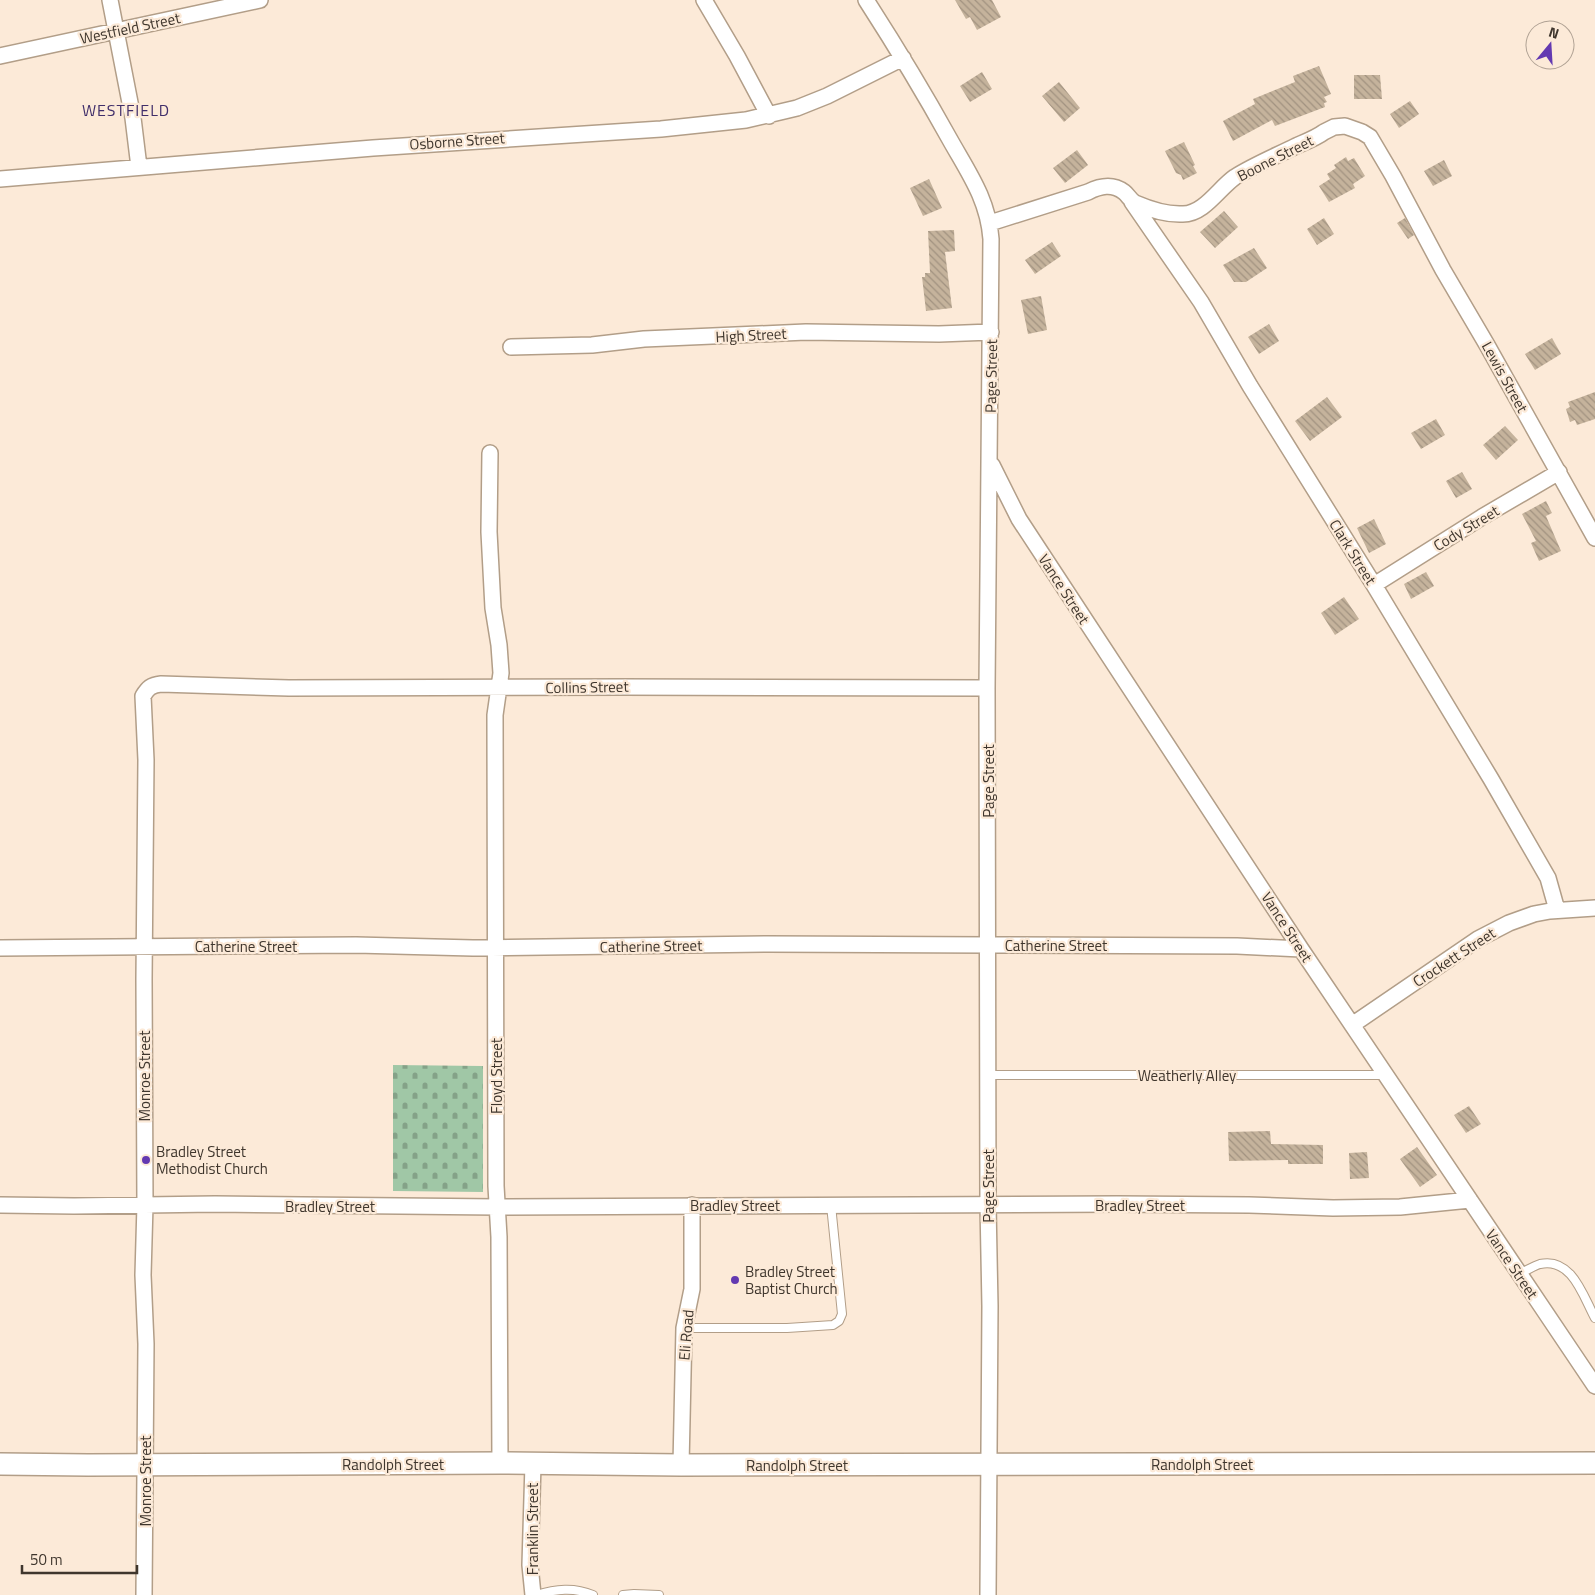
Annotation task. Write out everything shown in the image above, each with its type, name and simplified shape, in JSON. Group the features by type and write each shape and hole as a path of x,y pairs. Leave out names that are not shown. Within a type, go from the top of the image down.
{"street":[{"path":"110,0 133,118 139,167"},
{"name":"Westfield Street","path":"0,56 260,0"},
{"path":"704,0 769,116"},
{"name":"Page Street","path":"866,0 903,58 982,196 990,223 988,688 988,1205 990,1306 988,1595"},
{"name":"Osborne Street","path":"0,179 512,137 661,129 746,120 797,108 827,96 903,58"},
{"name":"Boone Street","path":"990,223 1088,192 1098,187 1108,186 1126,193 1132,202 1163,213 1184,214 1196,211 1234,178 1258,164 1334,127 1345,126 1370,137 1415,217"},
{"name":"Clark Street","path":"1132,202 1201,302 1250,386 1492,778 1548,878 1557,910"},
{"name":"Lewis Street","path":"1415,217 1595,538"},
{"name":"High Street","path":"511,347 592,345 644,339 806,332 939,334 991,332"},
{"path":"490,453 489,532 493,608 501,673 498,688"},
{"name":"Vance Street","path":"990,462 1019,519 1301,949 1595,1386"},
{"name":"Cody Street","path":"1374,585 1482,517 1559,472"},
{"name":"Monroe Street","path":"144,1595 146,1344 143,1276 145,1205 144,947 146,760 144,696 153,685 187,685"},
{"name":"Collins Street","path":"187,685 289,688 634,686 988,688"},
{"name":"Floyd Street","path":"498,688 495,715 495,948 500,1463"},
{"name":"Crockett Street","path":"1352,1025 1478,939 1509,923 1534,914 1557,910 1595,908"},
{"name":"Catherine Street","path":"0,948 356,946 495,948 768,944 989,944 1237,946 1301,949"},
{"name":"Bradley Street","path":"0,1205 497,1207 1249,1205 1400,1208 1470,1200"},
{"name":"Eli Road","path":"681,1465 684,1328 692,1289 692,1205"},
{"name":"Randolph Street","path":"0,1464 500,1463 989,1465 1595,1463"},
{"name":"Franklin Street","path":"533,1464 530,1565 535,1595"}],"lane":[{"name":"Weatherly Alley","path":"988,1075 1385,1075"},
{"path":"684,1328 786,1328 833,1325 839,1321 842,1314 831,1205"},
{"path":"1519,1274 1539,1264 1550,1263 1560,1266 1573,1277 1595,1318"},
{"path":"535,1595 553,1590 569,1589 581,1590 593,1595"},
{"path":"622,1595 658,1595"}],"green space":[{"path":"393,1065 483,1066 483,1192 393,1191"}],"building":[{"path":"955,0 992,0 1001,17 977,30 970,17 966,19"},
{"path":"1319,66 1331,94 1324,97 1327,102 1324,103 1325,107 1275,126 1272,120 1233,141 1223,121 1255,104 1253,99 1295,82 1293,76"},
{"path":"982,72 992,89 970,102 960,86"},
{"path":"1354,75 1380,75 1382,99 1354,99"},
{"path":"1059,82 1080,108 1064,122 1042,96"},
{"path":"1410,101 1419,114 1399,128 1390,114"},
{"path":"1184,142 1197,173 1183,180 1181,175 1176,173 1165,151"},
{"path":"1077,150 1088,165 1065,183 1053,168"},
{"path":"1346,157 1348,161 1354,158 1365,176 1353,184 1355,188 1329,202 1319,186 1330,179 1327,174 1336,168 1334,165"},
{"path":"1444,160 1452,176 1433,186 1424,171"},
{"path":"929,179 942,208 923,216 910,188"},
{"path":"1224,211 1238,227 1215,248 1200,232"},
{"path":"1324,218 1334,234 1317,245 1307,229"},
{"path":"1405,218 1414,235 1408,239 1397,223"},
{"path":"954,230 955,251 945,252 952,308 926,311 922,277 925,277 925,273 930,273 928,231"},
{"path":"1052,242 1061,256 1035,274 1025,260"},
{"path":"1254,248 1267,268 1246,282 1234,282 1223,265"},
{"path":"1041,296 1047,330 1028,334 1021,300"},
{"path":"1269,324 1279,341 1259,354 1248,337"},
{"path":"1552,338 1561,354 1535,370 1525,354"},
{"path":"1595,392 1595,419 1577,425 1575,420 1570,422 1566,409 1570,407 1568,402"},
{"path":"1327,397 1342,417 1310,441 1295,421"},
{"path":"1436,419 1445,435 1421,449 1411,433"},
{"path":"1505,426 1518,440 1496,460 1483,445"},
{"path":"1462,472 1472,489 1456,498 1446,481"},
{"path":"1546,501 1552,513 1546,516 1561,551 1539,561 1531,543 1536,541 1522,514"},
{"path":"1374,519 1386,544 1369,553 1357,528"},
{"path":"1426,572 1434,586 1411,599 1404,584"},
{"path":"1344,597 1359,619 1335,635 1321,613"},
{"path":"1469,1106 1481,1124 1466,1133 1454,1115"},
{"path":"1270,1131 1271,1144 1323,1145 1323,1164 1288,1164 1288,1160 1229,1161 1228,1132"},
{"path":"1417,1147 1437,1175 1420,1187 1400,1159"},
{"path":"1367,1152 1369,1178 1350,1179 1349,1153"}],"place":[{"name":"Bradley Street Methodist Church","path":"146,1160"},
{"name":"Bradley Street Baptist Church","path":"735,1280"}],"district":[{"name":"WESTFIELD","path":"126,110"}]}
